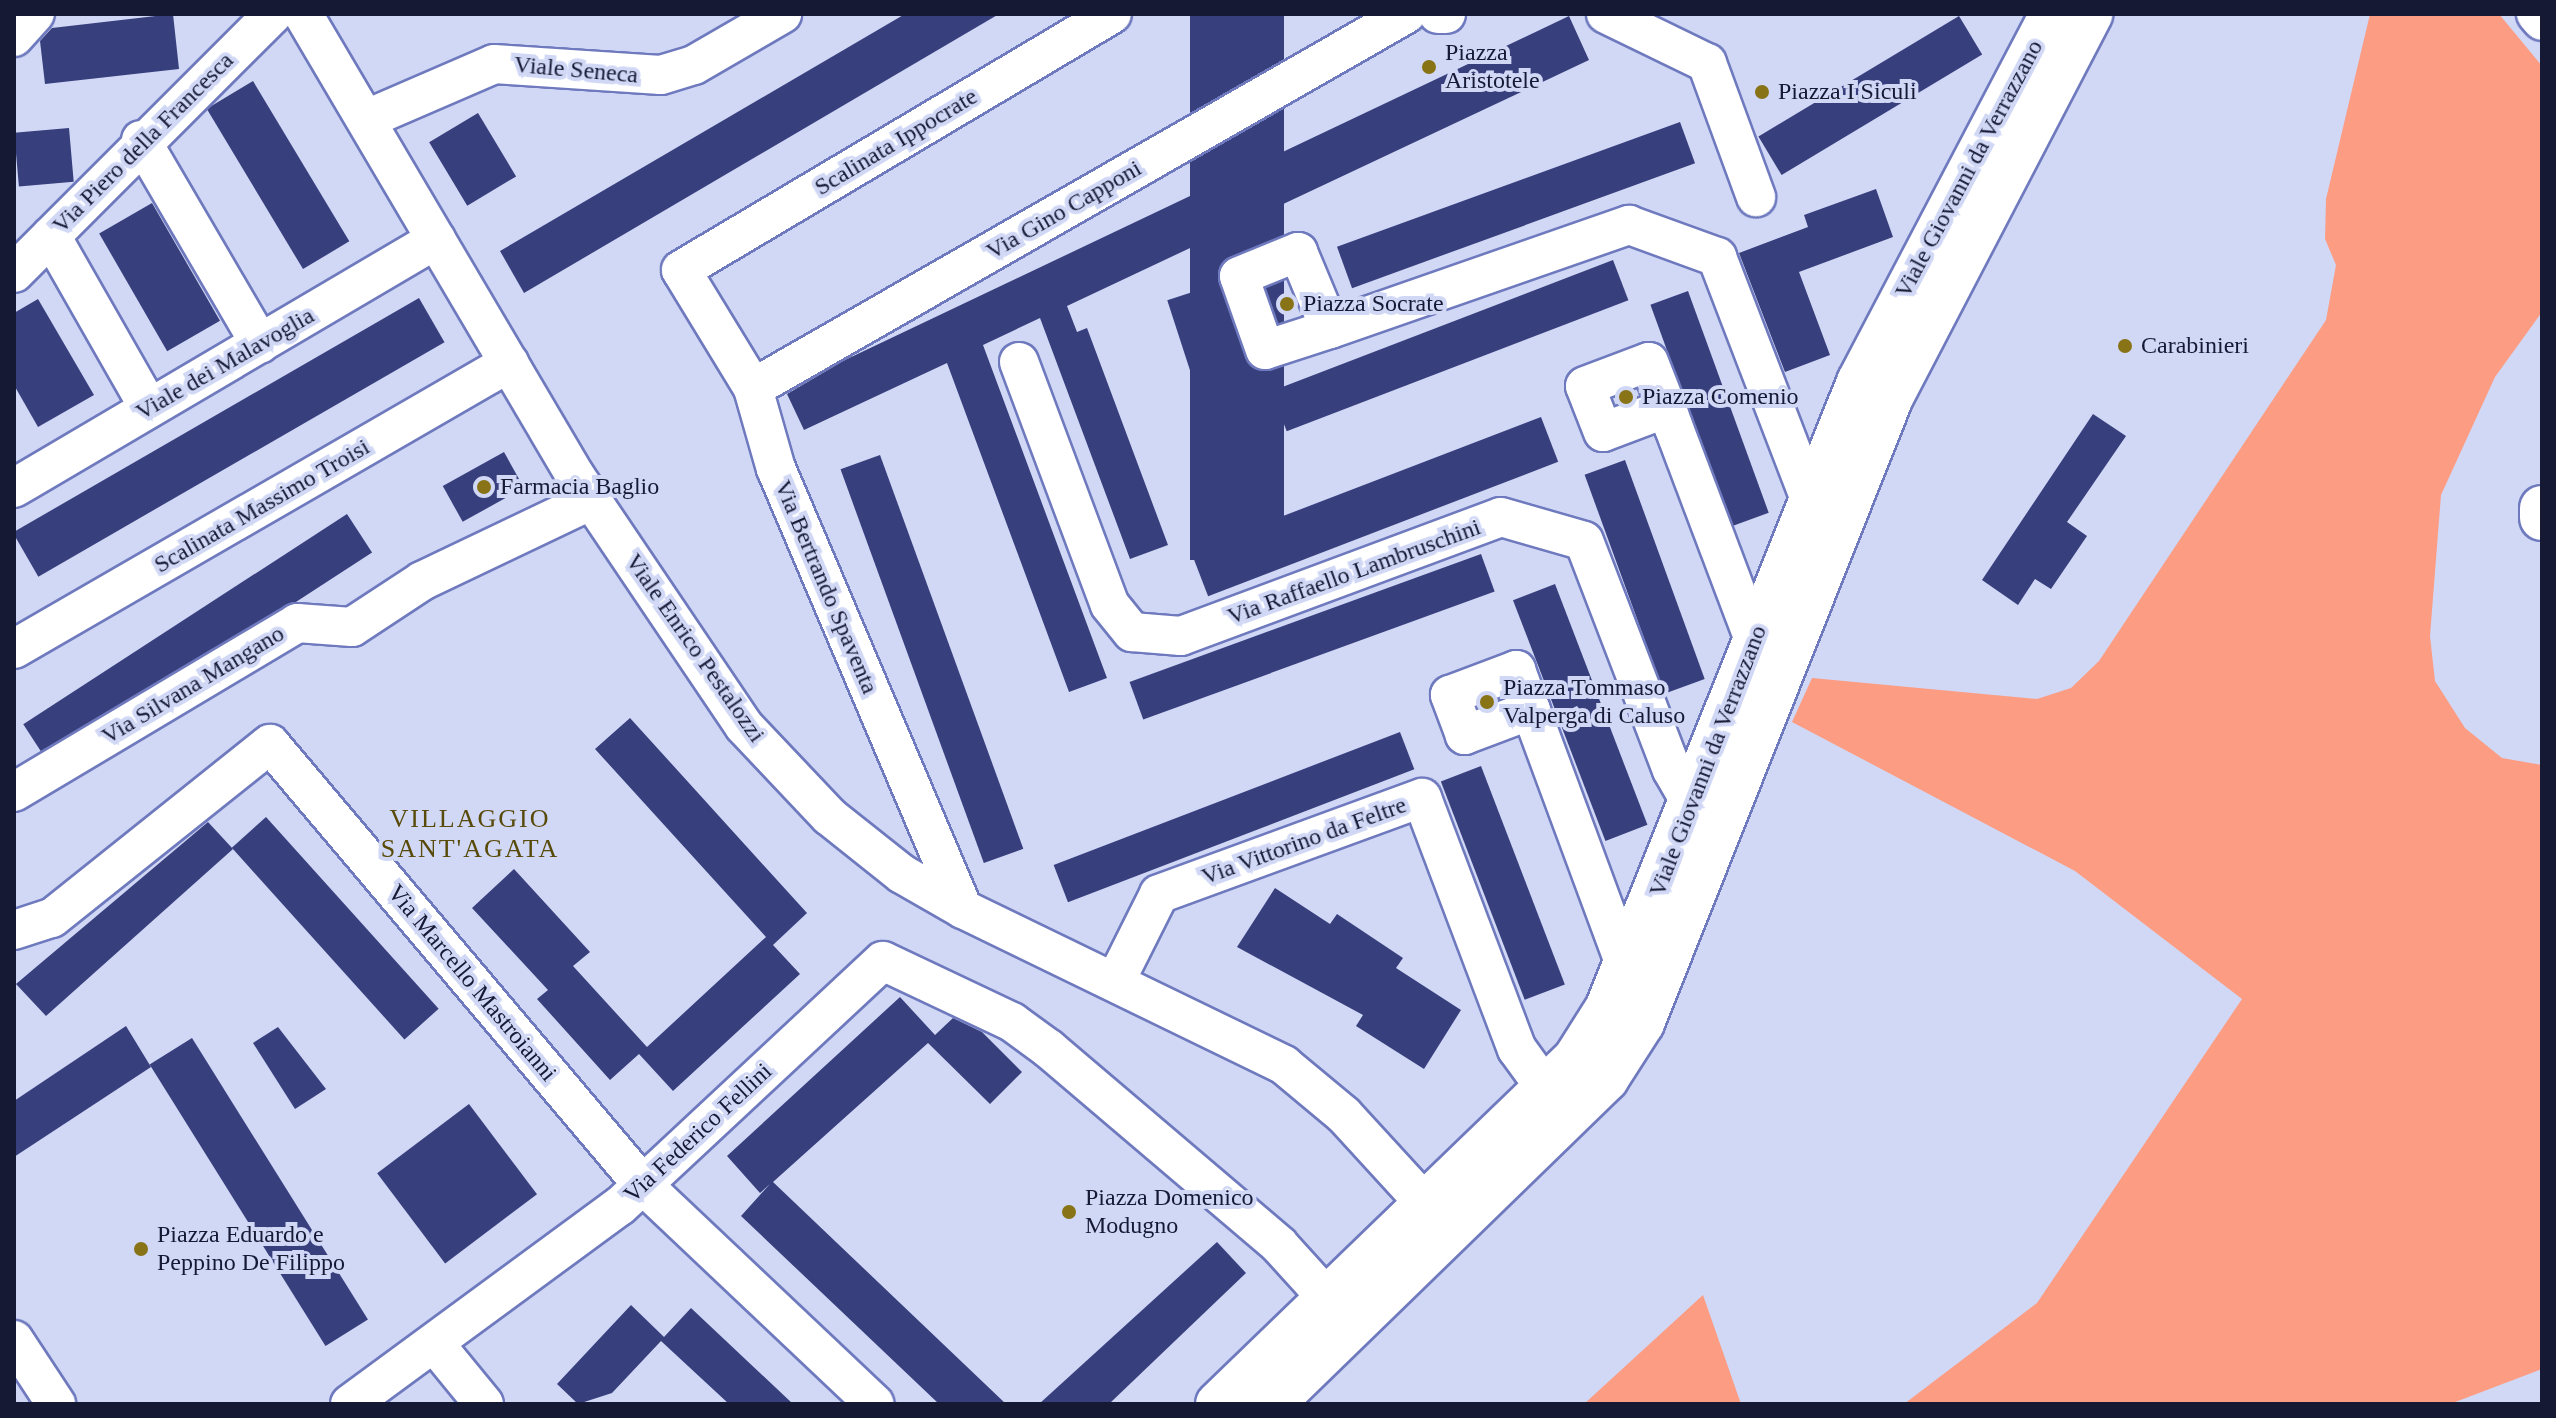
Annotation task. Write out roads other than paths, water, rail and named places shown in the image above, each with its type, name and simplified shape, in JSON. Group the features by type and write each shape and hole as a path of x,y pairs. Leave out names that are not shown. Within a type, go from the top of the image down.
{"main road":[{"name":"Viale Giovanni da Verrazzano","path":"1272,1404 1439,1219 1546,1089 1591,1068 1626,968 1811,502 1922,250 2052,14"},
{"name":"Viale Giovanni da Verrazzano","path":"1218,1404 1328,1299 1439,1219 1591,1068 1660,984 1916,341 2090,14"},
{"path":"2542,508 2542,518"}],"street":[{"path":"14,37 35,14"},
{"name":"Via Piero della Francesca","path":"14,273 141,140 273,14"},
{"name":"Viale Enrico Pestalozzi","path":"303,14 592,500 744,726 829,816 902,874 963,909 1116,980 1284,1065 1344,1115 1439,1219"},
{"name":"Viale Seneca","path":"367,119 494,64 661,75 694,65 782,14"},
{"name":"Scalinata Ippocrate","path":"681,270 1112,14"},
{"path":"1438,14 1446,14"},
{"path":"1606,14 1707,63 1756,197"},
{"path":"2536,14 2542,21"},
{"name":"Via Gino Capponi","path":"753,388 1390,23"},
{"path":"141,140 260,344"},
{"path":"1346,324 1629,225 1717,257 1811,502"},
{"path":"51,236 149,408"},
{"name":"Viale dei Malavoglia","path":"17,479 149,408 436,239"},
{"name":"Via Bertrando Spaventa","path":"681,270 753,388 776,469 963,909"},
{"name":"Via Raffaello Lambruschini","path":"1019,362 1110,605 1132,632 1181,636 1501,517 1584,541 1672,770 1692,804"},
{"name":"Scalinata Massimo Troisi","path":"14,649 509,363"},
{"path":"1670,418 1755,642"},
{"name":"Via Silvana Mangano","path":"14,792 297,623 352,627 422,581 592,500"},
{"path":"1534,719 1626,968"},
{"name":"Via Marcello Mastroianni","path":"14,930 52,918 270,744 642,1184 875,1404"},
{"name":"Via Vittorino da Feltre","path":"1116,980 1159,894 1422,798 1517,1049 1546,1089"},
{"name":"Via Federico Fellini","path":"350,1404 642,1184 883,961 1012,1022 1049,1049 1279,1245 1328,1299"},
{"path":"14,1340 56,1404"},
{"path":"434,1343 484,1404"}],"place":[{"name":"Piazza Aristotele","path":"1429,67"},
{"name":"Piazza I Siculi","path":"1762,92"},
{"name":"Piazza Socrate","path":"1287,304"},
{"name":"Carabinieri","path":"2125,346"},
{"name":"Piazza Comenio","path":"1626,397"},
{"name":"Farmacia Baglio","path":"484,487"},
{"name":"Piazza Tommaso Valperga di Caluso","path":"1487,702"},
{"name":"Piazza Domenico Modugno","path":"1069,1212"},
{"name":"Piazza Eduardo e Peppino De Filippo","path":"141,1249"}],"district":[{"name":"VILLAGGIO SANT'AGATA","path":"470,834"}]}
